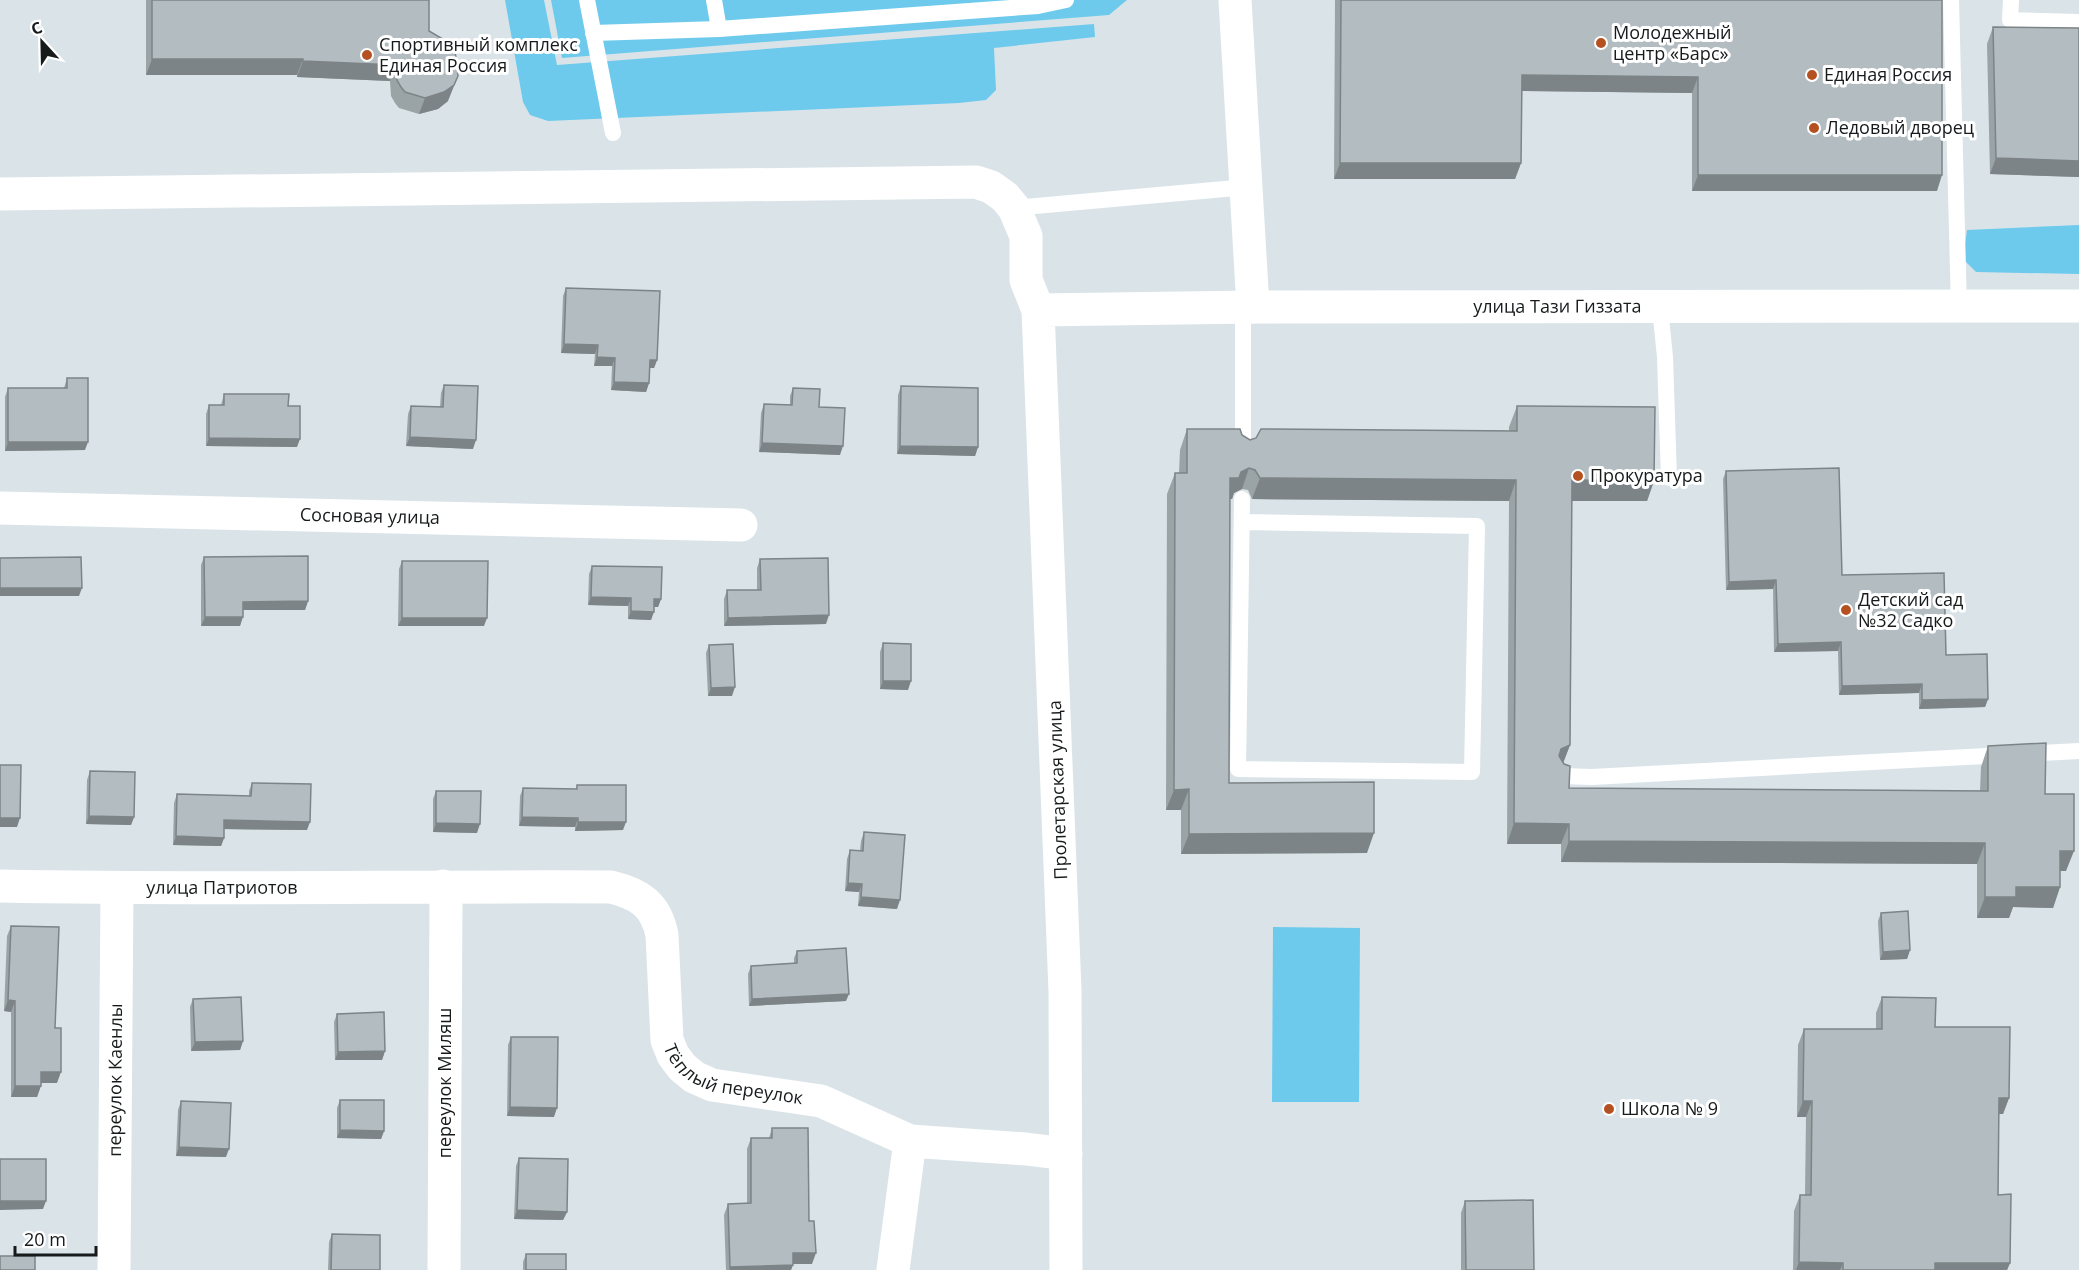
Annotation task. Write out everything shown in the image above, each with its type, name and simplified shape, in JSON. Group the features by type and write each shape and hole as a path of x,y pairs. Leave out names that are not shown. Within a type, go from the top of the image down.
{"street":[{"path":"1235,0 1247,187 1248,307"},
{"path":"0,194 976,182 1005,197 1014,208"},
{"name":"Пролетарская улица","path":"1014,208 1026,236 1026,280 1038,310 1065,991 1066,1270"},
{"name":"улица Тази Гиззата","path":"1038,310 1248,307 1959,308 2079,306"},
{"name":"Сосновая улица","path":"0,508 741,525"},
{"name":"улица Патриотов","path":"0,886 444,891"},
{"name":"Тёплый переулок","path":"444,891 611,887 628,891 642,899 653,910 660,923 668,1040 673,1055 682,1067 694,1077 712,1085 821,1101 910,1141"},
{"name":"переулок Каенлы","path":"114,1270 117,889"},
{"name":"переулок Миляш","path":"444,891 444,1270"},
{"path":"893,1270 910,1141 1066,1154"}],"lane":[{"path":"587,0 613,133"},
{"path":"714,0 719,29"},
{"path":"593,33 719,29 1038,6 1066,0"},
{"path":"1951,0 1959,308"},
{"path":"2011,0 2010,20 2079,22"},
{"path":"1014,208 1247,187"},
{"path":"1243,450 1248,307"},
{"path":"1660,308 1665,357 1669,478"},
{"path":"1242,499 1239,769 1472,772 1477,526 1242,522"},
{"path":"1562,776 1593,777 2079,751"}],"shaded area":[{"path":"505,0 544,0 557,65 1094,24 1095,37 994,48 996,90 986,100 548,121 530,115 523,102"},
{"path":"551,0 1127,0 1109,15 562,58"},
{"path":"2079,225 2079,274 1976,272 1963,259 1967,230"},
{"path":"1273,927 1360,928 1359,1102 1272,1102"}],"building":[{"path":"152,0 429,0 429,31 448,42 455,50 458,76 454,85 444,92 425,98 405,92 397,80 396,65 303,61 303,59 152,59"},
{"path":"1341,0 1942,0 1942,175 1698,175 1698,77 1522,75 1521,163 1340,163"},
{"path":"1993,27 2079,28 2079,161 1996,158"},
{"path":"566,288 660,291 657,360 650,360 649,383 614,382 615,358 597,357 598,345 564,344"},
{"path":"67,378 88,378 88,442 8,442 8,388 67,388"},
{"path":"444,385 478,386 476,440 410,437 411,406 443,407"},
{"path":"901,386 978,388 978,447 900,446"},
{"path":"793,388 820,389 819,407 845,408 843,446 762,443 764,404 792,405"},
{"path":"224,394 289,394 288,406 300,406 300,439 209,438 209,405 224,405"},
{"path":"1517,406 1655,407 1654,481 1572,480 1570,745 1561,749 1559,756 1564,764 1570,766 1569,788 1988,791 1988,746 2046,743 2045,794 2074,794 2074,851 2060,851 2060,887 2016,887 2016,897 1985,897 1985,843 1569,841 1569,824 1514,823 1516,480 1260,478 1255,470 1249,468 1241,472 1239,478 1230,478 1229,783 1374,782 1374,833 1189,834 1189,789 1174,790 1175,473 1187,473 1187,429 1240,429 1242,435 1250,440 1256,438 1261,429 1517,431"},
{"path":"1839,468 1842,575 1944,573 1946,655 1987,654 1988,699 1922,700 1922,684 1842,686 1841,642 1778,644 1776,580 1729,582 1726,471"},
{"path":"308,556 308,601 243,602 243,617 205,617 204,557"},
{"path":"81,557 82,588 0,588 0,558"},
{"path":"828,558 829,615 728,618 727,590 761,590 760,559"},
{"path":"402,561 488,561 487,618 402,618"},
{"path":"592,566 662,567 661,599 654,599 654,612 631,611 631,598 591,597"},
{"path":"883,643 911,644 911,681 883,681"},
{"path":"733,644 735,687 711,688 709,645"},
{"path":"0,765 21,765 20,818 0,818"},
{"path":"90,771 135,772 134,817 89,816"},
{"path":"252,783 311,784 310,822 224,820 224,838 176,836 177,794 251,796"},
{"path":"577,785 626,785 626,822 578,822 578,818 522,817 523,788 577,789"},
{"path":"436,791 481,791 480,824 436,823"},
{"path":"864,832 905,835 900,900 861,897 862,884 848,883 850,850 863,851"},
{"path":"1908,911 1910,950 1883,952 1881,913"},
{"path":"11,926 59,927 55,1028 61,1028 61,1072 41,1072 41,1086 15,1086 15,1001 8,1000"},
{"path":"846,948 849,994 752,999 751,966 797,963 797,951"},
{"path":"241,997 243,1041 195,1042 193,999"},
{"path":"1882,997 1936,998 1935,1027 2010,1027 2009,1098 1999,1098 1998,1195 2011,1194 2010,1263 1935,1263 1935,1270 1843,1270 1843,1263 1799,1262 1800,1195 1811,1195 1812,1101 1803,1101 1804,1029 1882,1029"},
{"path":"384,1012 385,1051 338,1052 337,1014"},
{"path":"511,1037 558,1037 557,1108 510,1107"},
{"path":"340,1100 384,1100 384,1131 340,1130"},
{"path":"181,1101 231,1103 229,1149 179,1147"},
{"path":"772,1128 808,1128 809,1221 814,1221 816,1253 793,1253 793,1265 730,1267 728,1204 751,1203 751,1138 772,1138"},
{"path":"519,1158 568,1159 567,1212 517,1210"},
{"path":"0,1159 46,1159 46,1201 0,1201"},
{"path":"1533,1200 1534,1270 1466,1270 1465,1201"},
{"path":"332,1234 380,1235 380,1270 331,1270"},
{"path":"526,1254 566,1254 566,1270 526,1270"},
{"path":"0,1256 35,1256 35,1270 0,1270"}],"place":[{"name":"Молодежный центр «Барс»","path":"1601,43"},
{"name":"Спортивный комплекс Единая Россия","path":"367,55"},
{"name":"Единая Россия","path":"1812,75"},
{"name":"Ледовый дворец","path":"1814,128"},
{"name":"Прокуратура","path":"1578,476"},
{"name":"Детский сад №32 Садко","path":"1846,610"},
{"name":"Школа № 9","path":"1609,1109"}]}
